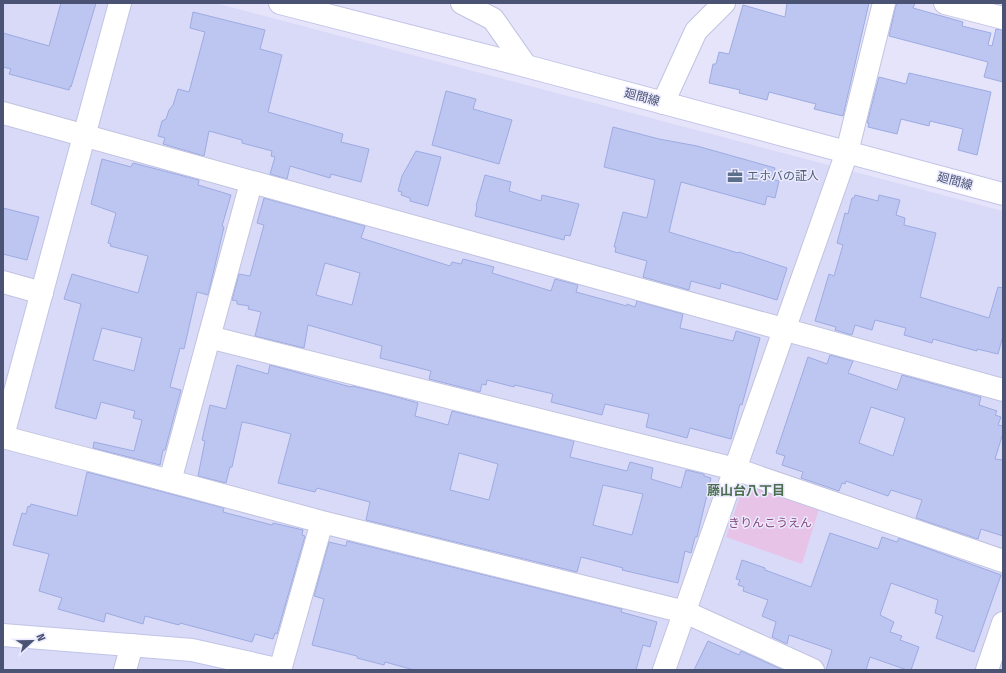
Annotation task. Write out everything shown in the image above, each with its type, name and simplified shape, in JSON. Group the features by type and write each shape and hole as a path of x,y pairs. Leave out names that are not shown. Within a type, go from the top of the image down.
{"street":[{"path":"120,3 3,437 322,522 685,612 813,670"},
{"name":"廻間線","path":"280,3 526,66 1003,194"},
{"path":"462,3 494,19 526,66"},
{"path":"663,103 696,31 724,3"},
{"path":"664,670 847,152 884,3"},
{"path":"945,3 1003,18"},
{"path":"3,113 251,183 1003,390"},
{"path":"170,481 251,183"},
{"path":"3,282 42,293"},
{"path":"209,337 735,469 1003,561"},
{"path":"3,635 192,650 281,670 322,522"},
{"path":"987,670 1003,623"},
{"path":"125,670 132,645"}],"shaded area":[{"path":"3,3 215,3 1003,211 1003,670 3,670"}],"green space":[{"name":"きりんこうえん","path":"750,486 819,509 802,564 726,537 742,490"}],"building":[{"path":"61,3 96,3 69,90 9,74 11,69 3,67 3,33 49,46"},
{"path":"787,3 869,3 843,116 814,109 816,104 769,92 767,100 739,93 740,90 709,83 713,64 716,64 719,52 729,54 743,5 785,17"},
{"path":"899,3 915,3 913,8 963,22 962,26 991,33 988,45 992,46 996,29 1003,30 1003,82 984,77 988,62 889,36 896,5"},
{"path":"193,12 265,30 260,49 282,55 268,112 343,134 341,142 369,149 361,182 331,174 330,178 290,166 287,179 270,174 275,157 271,156 272,151 242,143 242,140 209,131 204,156 163,144 165,138 158,136 162,121 166,119 169,110 173,105 178,89 189,92 205,32 190,28"},
{"path":"909,73 991,92 977,155 958,150 963,129 930,121 929,126 901,119 897,134 868,127 869,123 867,123 879,77 906,84"},
{"path":"446,91 476,99 473,109 512,120 499,164 432,145"},
{"path":"613,127 659,139 697,146 775,168 772,179 779,181 775,198 767,196 765,205 681,182 669,232 738,253 739,252 787,268 777,300 721,283 720,289 691,281 689,290 643,277 647,261 615,252 616,247 614,247 623,212 647,218 655,180 604,167"},
{"path":"416,151 441,157 428,206 410,201 410,198 401,195 402,192 398,191 402,176"},
{"path":"102,159 131,167 133,163 199,180 198,185 231,195 222,226 224,227 208,295 197,292 184,349 180,348 170,387 181,390 160,465 93,448 94,442 134,451 142,420 133,418 135,411 101,402 96,419 55,408 81,304 64,299 72,274 138,293 148,256 110,246 111,244 108,243 116,213 91,204","holes":["102,328 142,338 134,371 93,360"]},
{"path":"485,175 511,182 509,191 541,201 542,195 579,204 570,236 565,235 564,240 475,216 476,206"},
{"path":"855,195 878,201 879,195 900,200 896,215 905,218 904,225 936,233 920,297 989,318 998,287 1003,288 1003,336 998,354 977,349 977,351 933,339 932,343 904,335 906,328 875,320 872,330 855,325 852,335 835,330 836,327 815,321 829,274 834,276 843,245 837,243 845,213 848,214 852,198 854,198"},
{"path":"264,198 365,226 361,238 450,266 452,262 461,264 463,259 494,267 492,273 551,291 555,279 578,285 576,292 627,306 627,304 635,307 637,301 683,314 680,328 733,341 736,331 760,338 731,439 690,428 687,438 646,427 649,414 605,404 602,415 551,402 553,394 515,385 514,387 487,380 486,385 482,384 480,392 429,379 431,371 380,358 382,346 308,325 304,348 255,336 261,312 248,309 249,306 237,304 237,301 232,300 239,274 250,276 264,225 257,223","holes":["325,263 360,273 352,305 316,295"]},
{"path":"3,208 39,217 27,260 3,254"},
{"path":"830,355 853,361 848,373 897,390 902,375 981,397 979,405 997,411 995,415 1001,417 998,425 1003,426 1003,433 995,459 1003,460 1003,536 981,529 978,539 916,518 922,500 891,490 888,496 846,481 845,484 842,483 839,491 801,478 803,472 782,465 785,456 776,453 808,357 827,364","holes":["871,407 905,418 893,456 859,443"]},
{"path":"237,365 268,374 270,365 418,403 415,416 448,425 452,411 574,441 570,457 627,471 630,462 653,468 651,479 681,488 686,470 704,474 704,476 711,478 697,537 695,537 691,553 685,551 678,583 622,570 623,568 581,557 577,572 366,520 370,502 317,488 315,492 278,483 291,434 252,424 242,422 232,467 230,467 226,483 198,476 205,441 202,440 210,405 226,409","holes":["459,453 498,464 489,500 450,490","603,485 643,494 632,535 593,525"]},
{"path":"87,472 224,508 223,512 272,525 273,523 303,530 302,535 305,536 277,634 275,633 273,639 255,634 252,642 180,623 179,625 145,616 143,624 106,613 104,622 58,609 62,598 39,591 49,554 13,545 22,513 26,514 28,506 30,507 31,504 77,516"},
{"path":"830,533 878,549 882,537 897,542 899,538 1001,575 974,652 936,638 943,616 935,613 938,600 891,583 880,615 894,622 890,632 902,636 900,640 919,647 911,670 907,670 870,657 866,670 826,670 832,650 789,635 787,644 772,637 776,622 762,616 768,600 743,591 744,587 738,585 740,580 736,579 742,560 811,587"},
{"path":"347,541 622,609 621,612 657,622 650,647 643,645 636,670 414,670 385,662 384,665 357,658 357,656 312,645 324,599 314,596 329,542 346,546"},
{"path":"708,641 739,655 741,651 783,670 694,670"}],"place":[{"name":"エホバの証人","path":"735,176"}],"district":[{"name":"藤山台八丁目","path":"746,490"}]}
